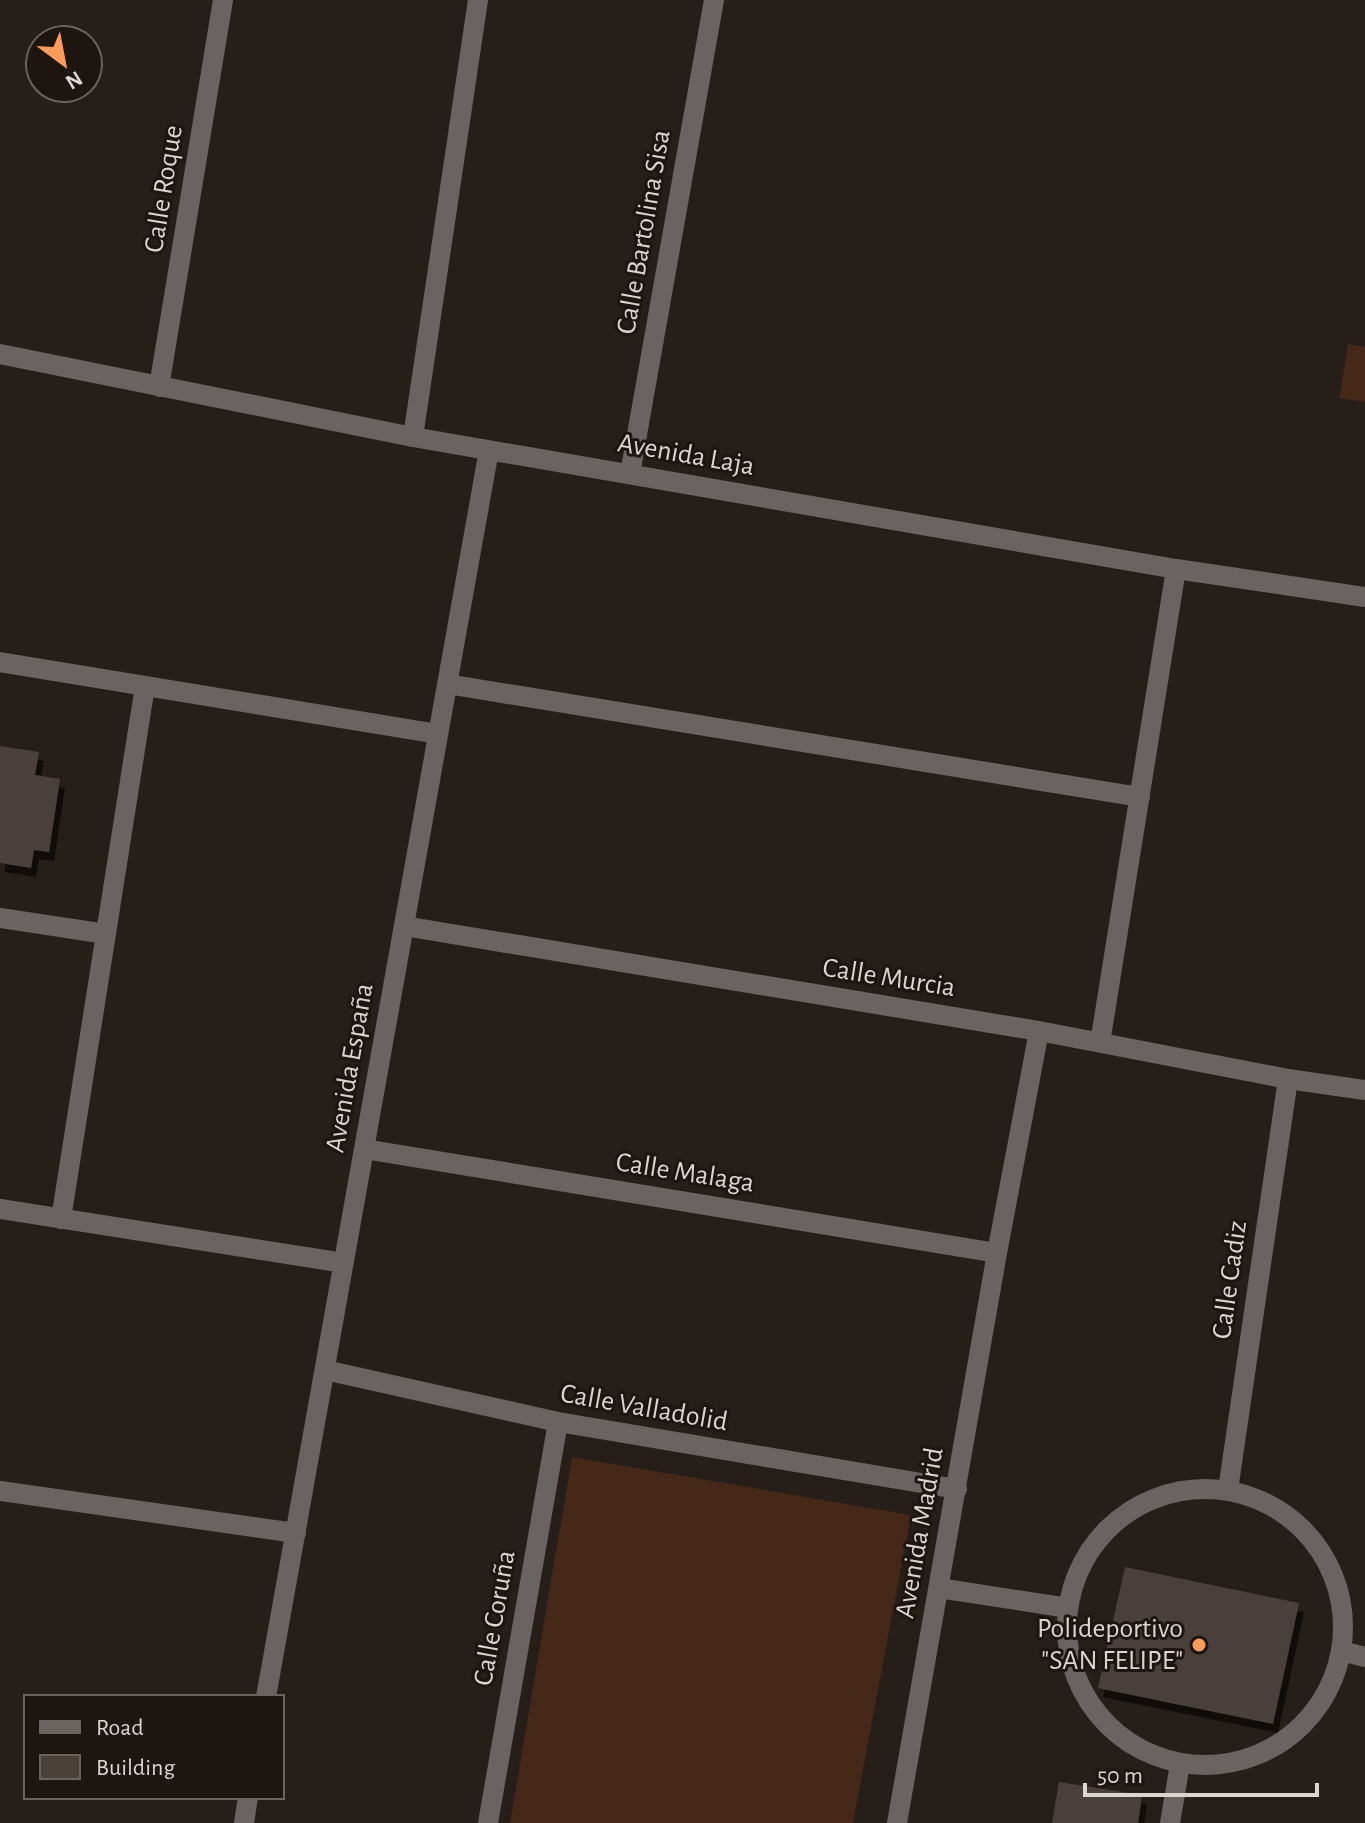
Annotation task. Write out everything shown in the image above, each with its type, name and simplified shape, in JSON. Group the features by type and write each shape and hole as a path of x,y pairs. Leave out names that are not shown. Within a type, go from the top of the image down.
{"street":[{"name":"Calle Roque","path":"159,387 223,0"},
{"path":"413,437 478,0"},
{"name":"Calle Bartolina Sisa","path":"630,474 714,0"},
{"name":"Avenida Laja","path":"0,354 413,437 1176,569 1365,597"},
{"name":"Avenida España","path":"266,1695 489,450"},
{"path":"1100,1043 1176,569"},
{"path":"0,662 438,734"},
{"path":"447,684 1140,797"},
{"path":"61,1219 145,686"},
{"path":"0,918 106,934"},
{"name":"Calle Murcia","path":"404,926 1039,1031 1288,1079 1365,1090"},
{"name":"Avenida Madrid","path":"897,1823 1039,1031"},
{"name":"Calle Cadiz","path":"1228,1490 1288,1079"},
{"name":"Calle Malaga","path":"364,1149 997,1253"},
{"path":"0,1209 344,1263"},
{"name":"Calle Valladolid","path":"325,1370 558,1422 957,1489"},
{"name":"Calle Coruña","path":"488,1823 558,1422"},
{"path":"1228,1490 1270,1504 1304,1530 1330,1566 1343,1607 1342,1651 1328,1692 1301,1727 1265,1752 1224,1765 1180,1764 1139,1750 1106,1725 1081,1691 1068,1650 1068,1608 1081,1566 1106,1530 1142,1504 1184,1491 1228,1490"},
{"path":"0,1491 296,1533"},
{"path":"939,1588 1068,1608"},
{"path":"1342,1651 1365,1657"},
{"path":"1170,1823 1180,1764"},
{"path":"244,1823 248,1799"}],"shaded area":[{"path":"1348,344 1365,347 1365,402 1339,398"},
{"path":"572,1457 911,1515 853,1823 510,1823"}],"building":[{"path":"0,746 39,752 35,775 60,779 49,852 34,850 31,868 0,863"},
{"name":"Polideportivo \"SAN FELIPE\"","path":"1125,1567 1299,1603 1273,1724 1098,1688"},
{"path":"1059,1782 1142,1795 1138,1823 1052,1823"}],"place":[{"name":"Polideportivo \"SAN FELIPE\"","path":"1199,1645"}]}
